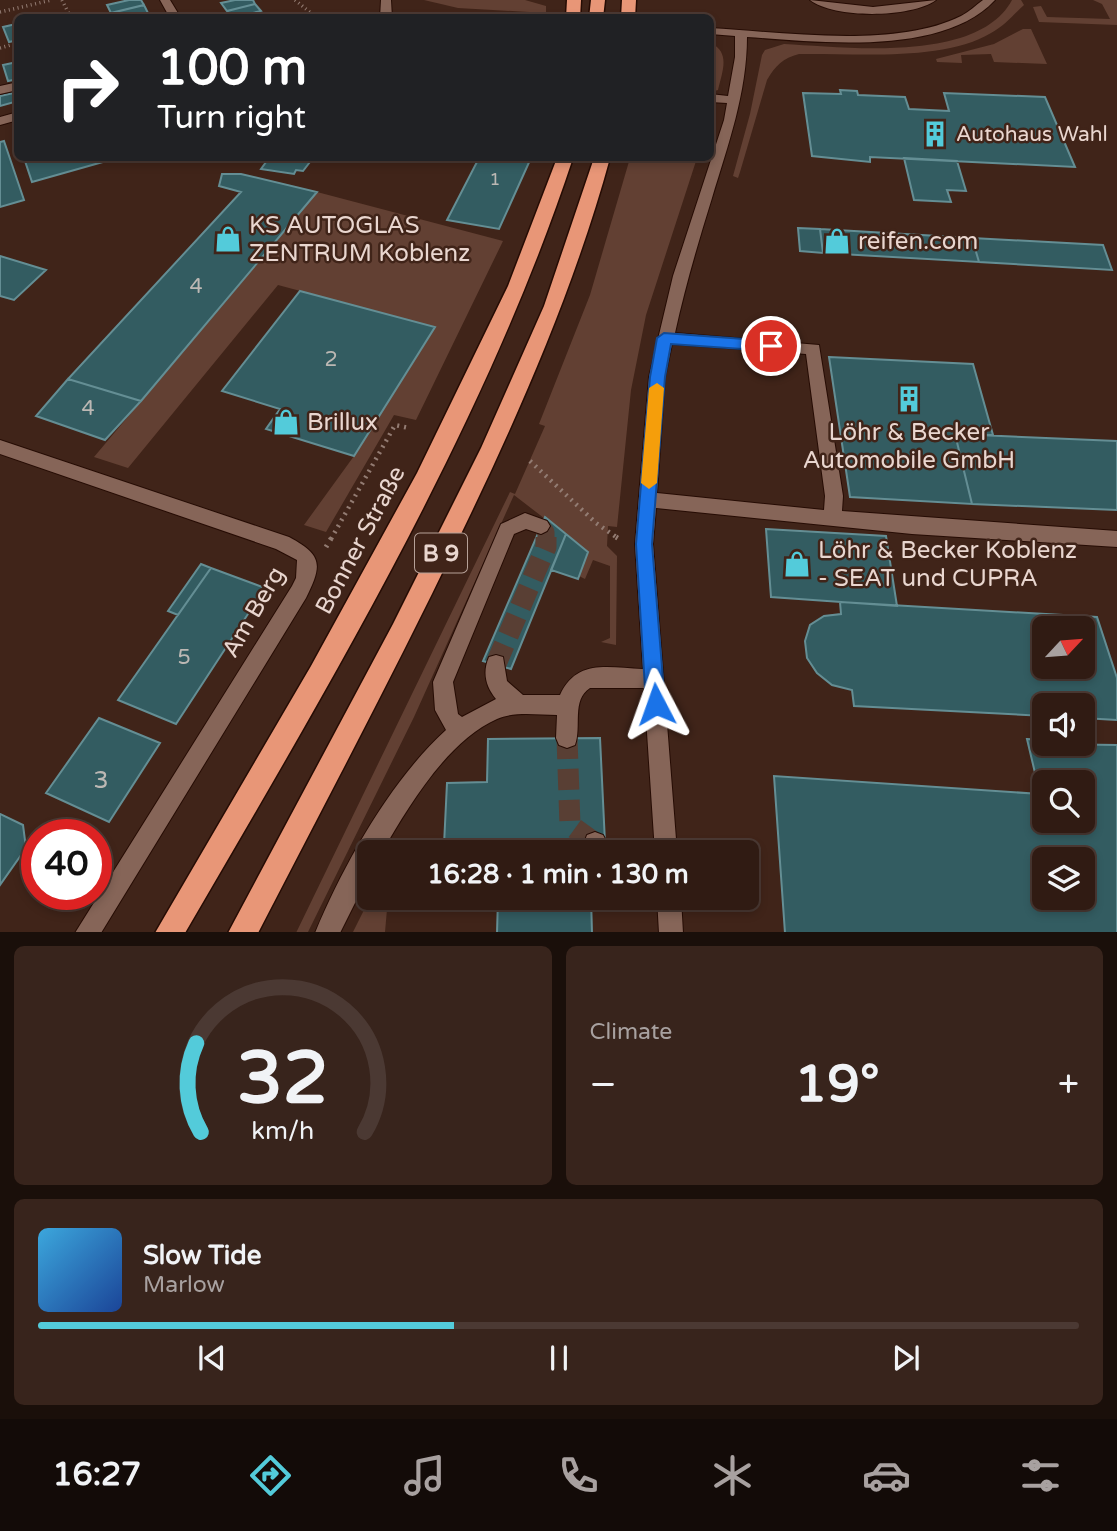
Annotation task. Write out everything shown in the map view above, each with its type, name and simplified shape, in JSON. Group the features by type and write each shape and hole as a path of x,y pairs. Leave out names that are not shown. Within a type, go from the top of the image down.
{"highway":[{"name":"Bonner Straße","path":"170,932 284,736 429,472 526,268 564,161"},
{"name":"B 9","path":"243,932 464,507 554,300 577,239 601,161"}],"street":[{"path":"815,0 836,8 882,10 931,0"},
{"path":"714,31 862,37 911,35 954,25 976,13 990,0"},
{"path":"665,840 644,544 657,377 664,338 734,100 741,57 741,32"},
{"path":"714,98 734,100"},
{"path":"664,338 813,349 834,496 832,516"},
{"name":"Am Berg","path":"0,447 282,543 306,556 308,566 299,592 88,932"},
{"path":"648,500 832,516 912,526 1117,539"},
{"path":"462,730 451,724 444,709 443,682 507,529 525,521 541,526"},
{"path":"496,664 494,678 501,692 519,704"},
{"path":"567,738 565,705 574,684 585,678 654,679"},
{"path":"327,932 366,854 431,761 462,730 491,711 519,704 565,705"},
{"path":"670,910 671,932"}],"path":[{"path":"0,12 52,0"},
{"path":"295,0 312,14"},
{"path":"306,556 329,545 396,425 409,428"},
{"path":"530,461 547,471 605,532 620,540 644,544"}],"shaded area":[{"path":"424,0 525,0 546,6 546,13 458,8"},
{"path":"1012,0 1021,0 1024,5 1000,27 971,42 924,52 871,55 799,54 784,60 767,80 738,178 733,176 765,50 784,44 874,48 941,43 970,34 995,20"},
{"path":"1093,0 1117,0 1117,25 1039,22 1033,7 1041,6 1047,17 1110,19 1102,4"},
{"path":"1023,29 1031,29 1047,64 994,62 991,54 961,55 962,63 937,62 936,59 994,44"},
{"path":"714,45 723,58 718,90 714,91"},
{"path":"629,161 696,161 646,315 631,390 617,527 608,526 607,546 617,556 616,645 601,642 610,638 610,566 593,560 585,579 579,576 588,552 514,495 414,717 308,932 296,932 510,492 515,494 545,426 539,424 590,295"},
{"path":"317,192 503,241 416,420 394,415 326,532 304,525 354,456 435,327 278,285 128,468 94,457"},
{"path":"364,910 387,910 385,932 353,932"}],"building":[{"path":"141,0 144,5 111,13 107,5"},
{"path":"253,0 255,4 227,11 221,3"},
{"path":"255,4 261,11 229,14 227,11"},
{"path":"144,5 148,13 112,14"},
{"path":"14,24 14,41 9,42 3,27"},
{"path":"14,63 14,80 8,81 3,65"},
{"name":"Autohaus Wahl","path":"840,90 857,91 858,95 905,97 909,109 949,111 944,93 1045,97 1075,167 870,157 870,162 812,156 803,93 841,94"},
{"path":"14,93 14,102 0,106 0,96"},
{"path":"4,141 24,200 0,207 0,142"},
{"path":"904,158 957,161 966,191 947,190 951,202 914,200"},
{"path":"25,161 106,161 32,182"},
{"path":"267,161 311,161 303,171 296,170 294,174 261,169"},
{"path":"477,161 530,161 499,229 447,220"},
{"path":"222,174 241,174 317,192 141,401 68,379 241,192 219,186"},
{"path":"798,228 820,229 823,253 800,251"},
{"path":"820,229 972,238 979,262 823,253"},
{"path":"972,238 1103,245 1112,270 979,262"},
{"path":"0,256 46,270 14,300 0,296"},
{"path":"300,291 435,327 354,456 266,429 280,409 222,391"},
{"name":"Löhr & Becker Automobile GmbH","path":"829,357 973,364 993,435 955,434 972,504 850,497"},
{"path":"68,379 141,401 105,440 36,416"},
{"path":"955,434 1117,441 1117,510 972,504"},
{"path":"545,517 566,534 511,669 483,661"},
{"path":"766,529 886,536 897,606 771,597"},
{"path":"566,534 588,552 578,579 551,570"},
{"path":"201,564 211,568 178,615 168,611"},
{"path":"211,568 265,588 176,724 118,700"},
{"path":"840,602 1080,616 1032,616 1032,679 1096,679 1097,617 1117,678 1117,720 1095,719 1095,693 1032,693 1032,715 854,706 852,690 832,685 817,673 807,658 805,641 810,625 824,616 841,614"},
{"path":"99,718 160,743 111,819 102,819 46,793"},
{"path":"600,738 605,840 444,840 447,783 487,782 488,739"},
{"path":"1027,739 1032,739 1032,756 1095,756 1095,745 1117,745 1117,932 785,932 774,776 1032,793 1032,833 1095,833 1095,770 1034,770"},
{"path":"0,814 21,824 21,855 0,885"},
{"path":"498,910 591,910 592,932 497,932"}],"tunnel":[{"path":"496,664 546,547 546,532 541,526"},
{"path":"567,738 570,825 591,840"}],"slow traffic":[{"path":"649,483 657,388"}],"place":[{"name":"Autohaus Wahl","path":"935,134"},
{"name":"KS AUTOGLAS ZENTRUM Koblenz","path":"228,239"},
{"name":"reifen.com","path":"837,241"},
{"name":"Löhr & Becker Automobile GmbH","path":"909,399"},
{"name":"Brillux","path":"286,422"},
{"name":"Löhr & Becker Koblenz - SEAT und CUPRA","path":"797,564"}],"route":[{"path":"656,704 644,544 657,377 664,338 771,346"}]}
